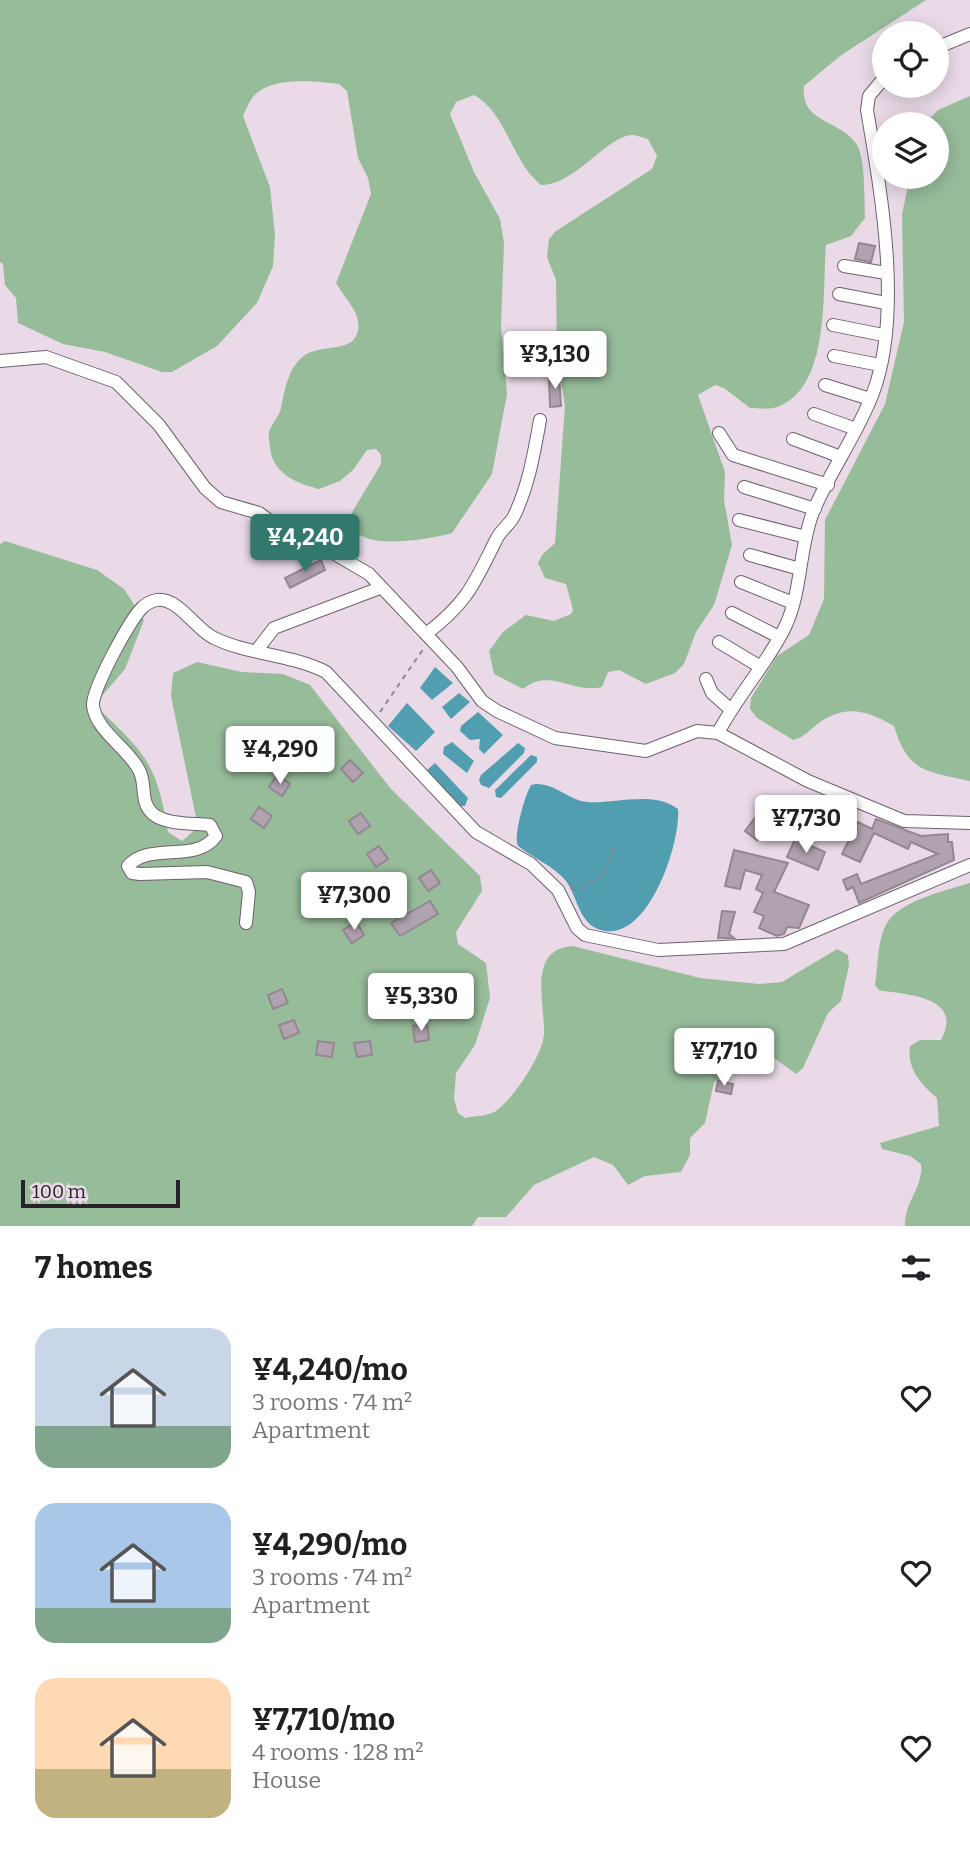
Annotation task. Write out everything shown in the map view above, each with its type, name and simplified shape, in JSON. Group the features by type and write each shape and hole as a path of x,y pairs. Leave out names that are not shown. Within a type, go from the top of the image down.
{"street":[{"path":"949,43 970,34"},
{"path":"718,733 730,709 779,637 793,603 806,537 815,509 870,399 880,365 886,273 878,174 867,110 872,92"},
{"path":"845,266 886,273"},
{"path":"839,294 886,303"},
{"path":"833,325 883,335"},
{"path":"834,356 880,365"},
{"path":"0,361 46,357 116,382 159,425 205,488 221,502 259,513 281,529 316,537 335,554 369,574 428,636 482,701 497,711 555,738 646,751 697,731 718,733 808,781 904,821 970,824"},
{"path":"825,385 870,399"},
{"path":"814,414 856,429"},
{"path":"428,636 463,602 484,568 501,529 514,518 529,479 540,420"},
{"path":"719,433 728,449 738,457 828,485"},
{"path":"793,439 841,457"},
{"path":"744,487 815,509"},
{"path":"739,520 806,537"},
{"path":"750,555 800,569"},
{"path":"741,582 793,603"},
{"path":"257,650 274,628 380,588"},
{"path":"246,923 249,892 246,882 207,872 132,873 128,866 134,860 196,849 211,843 215,831 210,825 159,818 147,808 141,773 131,755 95,715 92,701 129,626 141,608 160,599 170,602 212,638 305,662 326,672 476,832 531,864 558,890 576,928 585,935 647,948 685,951 784,944 970,865"},
{"path":"732,613 779,637"},
{"path":"719,642 759,666"},
{"path":"706,679 712,693 730,709"}],"path":[{"path":"373,722 428,636"},
{"path":"558,890 583,886 605,873 614,846"}],"green space":[{"path":"0,0 926,0 894,21 872,21 872,35 840,56 804,86 804,98 808,107 821,119 847,134 859,148 863,167 865,218 851,236 826,245 823,311 815,360 807,380 794,396 777,407 764,409 750,408 724,388 715,385 698,395 725,472 724,500 732,545 714,605 696,632 684,664 675,673 646,684 619,670 608,672 602,687 581,687 542,680 523,689 494,674 489,651 503,632 526,615 554,621 571,614 573,610 566,584 545,578 538,563 542,555 555,543 565,406 557,358 556,280 547,257 549,239 556,231 652,169 657,156 648,139 632,135 622,137 566,177 541,185 531,175 502,125 485,103 474,95 456,102 450,114 474,172 500,219 504,243 501,326 507,394 492,474 452,533 431,538 377,541 359,534 351,514 381,464 381,455 376,449 367,450 353,470 340,481 319,489 302,484 281,471 270,448 269,432 280,411 288,379 299,360 311,352 342,346 354,340 357,334 356,314 336,283 371,194 368,178 358,158 347,91 339,84 294,81 271,85 251,100 243,116 270,187 275,235 273,266 257,303 217,346 172,372 162,372 105,352 63,344 18,323 16,298 5,285 3,264 0,262"},
{"path":"970,96 970,781 930,772 921,767 906,753 894,726 869,714 852,711 834,714 793,740 757,718 750,709 751,698 777,656 809,635 824,599 825,520 885,404 904,322 902,214 907,189 949,189 949,112 936,112"},
{"path":"5,541 97,570 124,589 144,620 125,669 101,697 99,709 139,750 147,763 159,791 168,832 182,841 198,827 171,696 173,673 197,662 242,672 283,674 310,685 391,789 480,876 482,891 456,932 458,944 486,963 490,998 475,1045 456,1073 454,1099 458,1113 465,1118 496,1111 511,1097 526,1076 544,1034 541,993 544,967 549,957 559,949 573,946 700,978 759,984 782,982 837,949 848,955 849,966 841,1001 828,1013 803,1068 796,1074 767,1053 714,1082 705,1123 690,1138 690,1155 681,1172 645,1176 628,1185 613,1165 594,1157 534,1185 506,1217 478,1217 472,1226 0,1226 0,544"},
{"path":"970,883 970,1226 905,1226 908,1210 920,1180 921,1164 910,1156 882,1149 880,1143 939,1126 937,1098 916,1075 911,1062 910,1046 920,1040 941,1040 946,1025 945,1014 939,1006 928,1000 879,990 875,985 880,943 889,920 905,907 926,897"}],"water":[{"path":"435,667 453,683 432,700 420,688"},
{"path":"459,693 470,702 451,719 442,707"},
{"path":"407,703 435,732 416,751 388,726"},
{"path":"478,712 503,735 484,754 479,749 480,739 470,740 460,731 461,726"},
{"path":"452,742 474,761 467,773 443,754 444,747"},
{"path":"518,743 525,748 524,753 489,788 481,785 481,775"},
{"path":"531,755 537,757 537,762 501,798 496,797 495,790"},
{"path":"435,763 468,798 465,806 459,806 426,771"},
{"path":"531,785 550,787 580,801 646,799 668,803 678,809 674,845 667,867 658,889 632,923 616,931 592,926 582,915 566,881 549,866 518,846 518,825 523,806"}],"building":[{"path":"859,243 875,246 871,262 855,259"},
{"path":"549,375 559,375 561,406 550,407"},
{"path":"321,560 325,570 290,588 285,578"},
{"path":"350,760 363,773 353,782 341,769"},
{"path":"277,775 290,784 282,796 269,787"},
{"path":"767,802 785,816 775,829 769,825 757,840 745,831"},
{"path":"259,807 272,816 264,828 251,819"},
{"path":"361,813 370,826 358,834 349,821"},
{"path":"876,819 921,836 948,834 954,860 859,903 853,887 847,890 843,880 857,874 861,884 938,854 911,842 908,849 874,833 860,862 842,854 858,822 872,829"},
{"path":"795,839 825,852 818,870 787,857"},
{"path":"379,846 388,859 376,867 367,854"},
{"path":"734,850 788,863 774,892 809,905 799,928 787,927 784,934 777,936 759,928 764,916 754,912 763,893 756,889 762,875 745,870 740,889 725,886"},
{"path":"431,870 440,883 428,891 419,878"},
{"path":"386,882 395,895 383,903 374,890"},
{"path":"430,901 438,914 400,936 391,923"},
{"path":"722,911 735,912 729,934 734,938 718,938"},
{"path":"356,922 364,935 352,943 343,930"},
{"path":"282,989 288,1003 273,1009 268,995"},
{"path":"294,1020 299,1033 284,1039 279,1025"},
{"path":"427,1025 429,1040 415,1042 413,1026"},
{"path":"318,1041 334,1043 332,1057 316,1055"},
{"path":"370,1041 372,1055 357,1057 354,1043"},
{"path":"718,1081 733,1084 731,1094 716,1091"}]}
